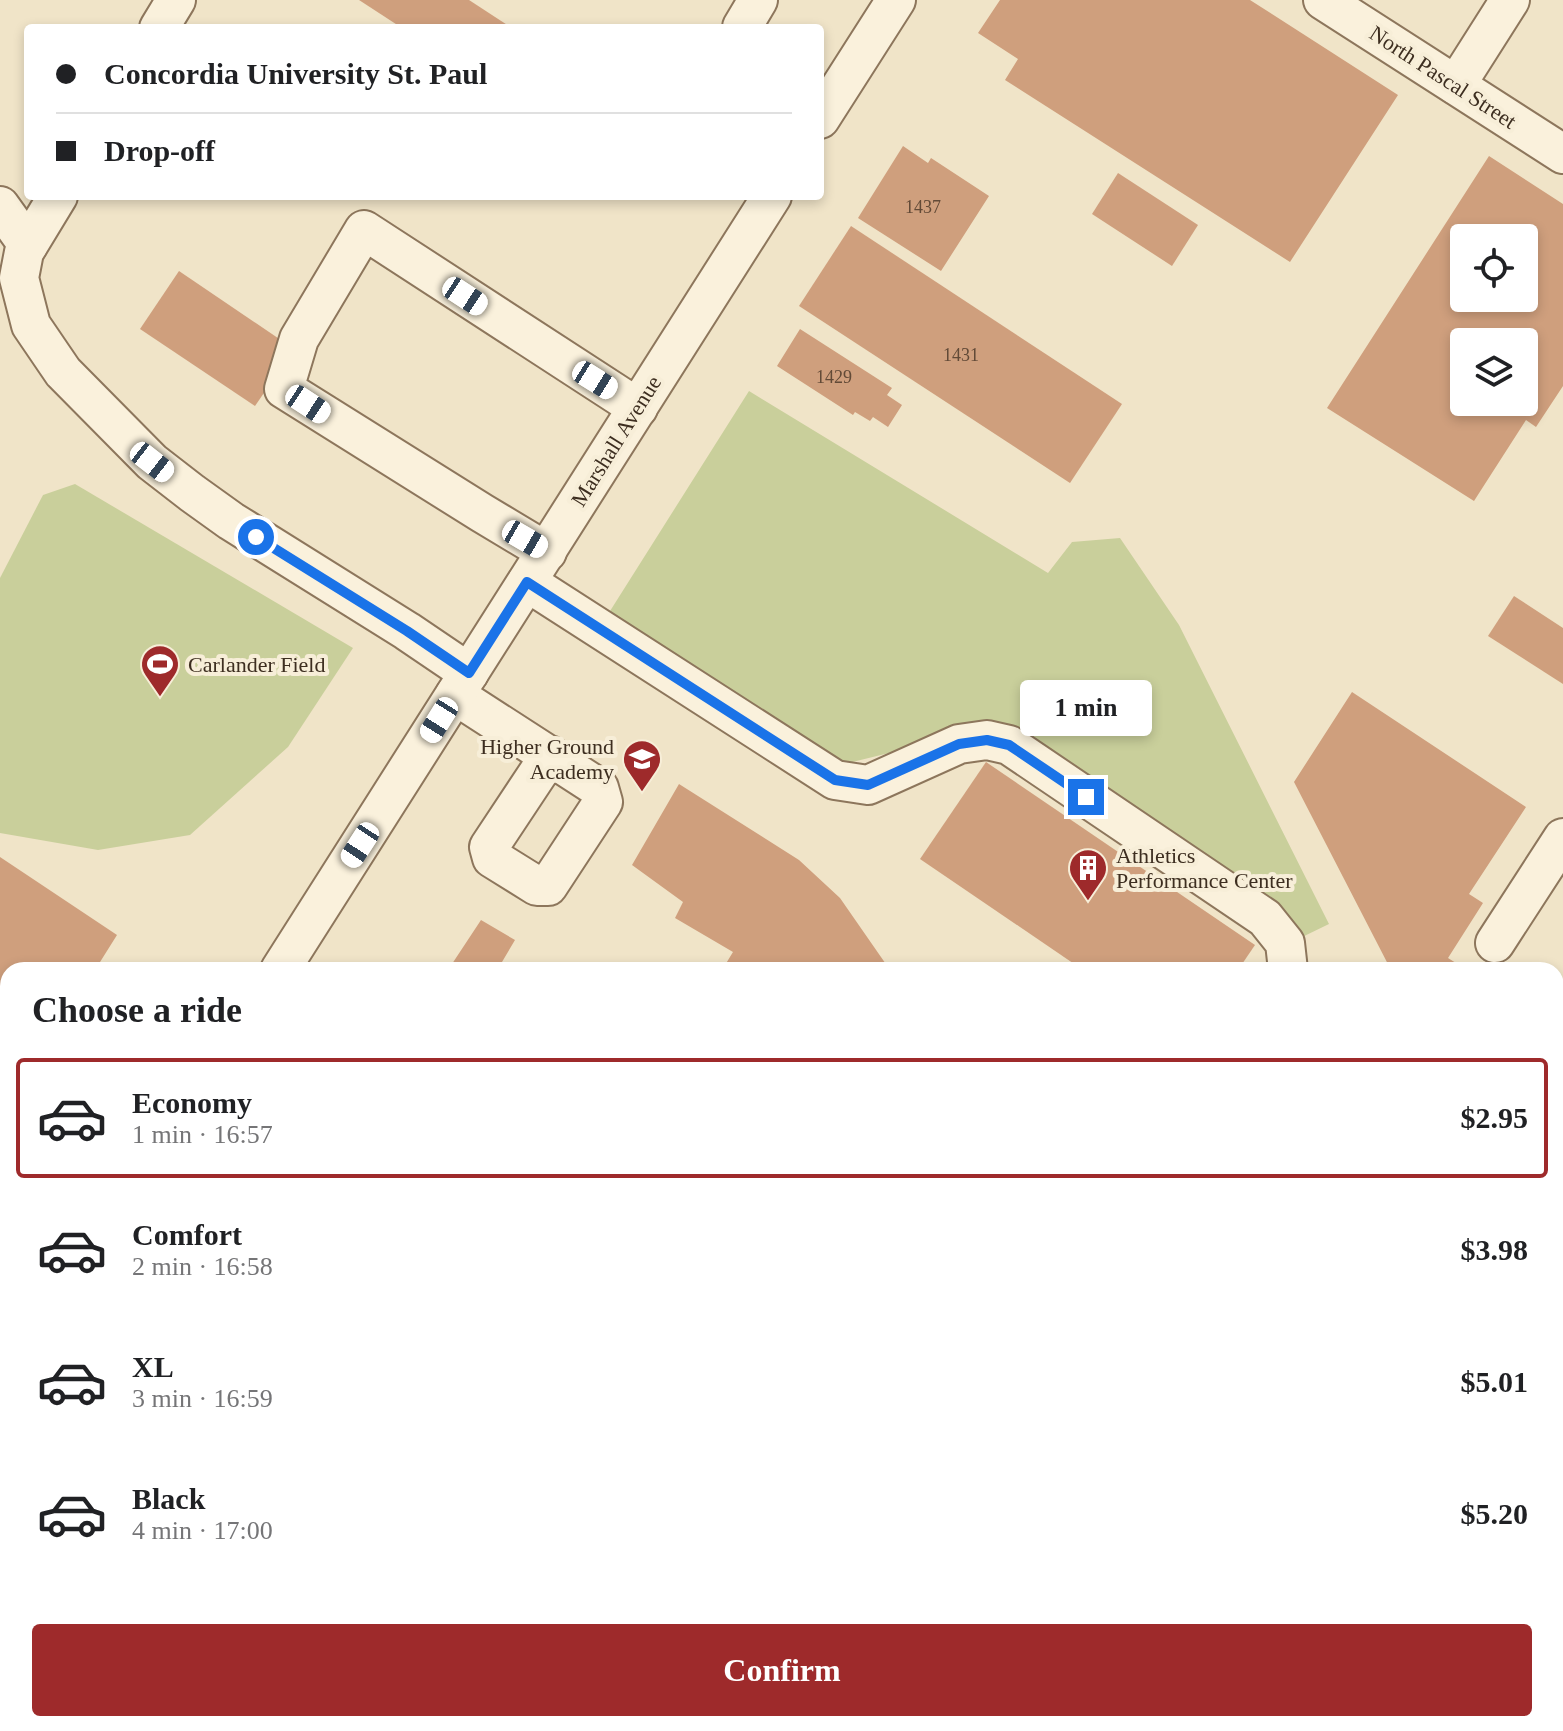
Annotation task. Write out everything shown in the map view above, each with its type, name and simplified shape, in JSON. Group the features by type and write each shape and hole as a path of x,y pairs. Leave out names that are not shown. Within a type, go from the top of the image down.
{"street":[{"path":"161,24 176,0"},
{"path":"744,24 758,0"},
{"path":"826,96 896,0"},
{"name":"North Pascal Street","path":"1323,0 1563,154"},
{"path":"1456,85 1510,0"},
{"path":"56,200 24,252 19,278 31,325 63,372 152,462 231,521 407,631 462,684 550,755"},
{"name":"Marshall Avenue","path":"285,962 769,200"},
{"path":"0,206 28,245"},
{"path":"638,408 364,230 299,339 284,389 482,513 537,567 835,780 868,785 959,744 987,740 1009,745 1265,918 1285,943 1287,962"},
{"path":"1495,943 1563,838"}],"green space":[{"path":"749,391 1048,573 1072,542 1120,538 1179,625 1329,924 1294,941 999,726 832,767 605,619"},
{"name":"Carlander Field","path":"75,484 353,648 288,747 190,835 98,850 0,833 0,578 43,495"}],"building":[{"path":"359,0 469,0 506,24 396,24"},
{"path":"1000,0 1250,0 1398,95 1290,262 1005,80 1018,59 978,33"},
{"path":"903,146 928,163 931,158 989,196 941,271 858,218"},
{"path":"1489,156 1563,204 1563,386 1536,427 1526,420 1474,501 1327,408"},
{"path":"1118,173 1198,225 1172,266 1092,214"},
{"path":"851,226 1122,404 1070,483 799,306"},
{"path":"179,271 294,349 255,406 140,329"},
{"path":"800,329 892,388 887,395 902,405 888,427 873,417 870,421 855,412 853,415 777,366"},
{"path":"1514,596 1563,628 1563,684 1488,636"},
{"path":"1352,692 1526,807 1469,894 1483,903 1448,958 1454,962 1387,962 1294,782"},
{"name":"Athletics Performance Center","path":"986,762 1255,945 1243,962 1071,962 920,859"},
{"path":"679,784 799,860 840,898 884,962 727,962 733,952 675,918 683,902 632,865"},
{"path":"0,857 117,935 100,962 0,962"},
{"path":"481,920 515,940 502,962 453,962"}],"place":[{"name":"Carlander Field","path":"160,698"},
{"name":"Higher Ground Academy","path":"642,793"},
{"name":"Athletics Performance Center","path":"1088,902"}],"route":[{"path":"256,537 469,673 527,582 835,780 868,785 959,744 987,740 1009,745 1086,797"}]}
